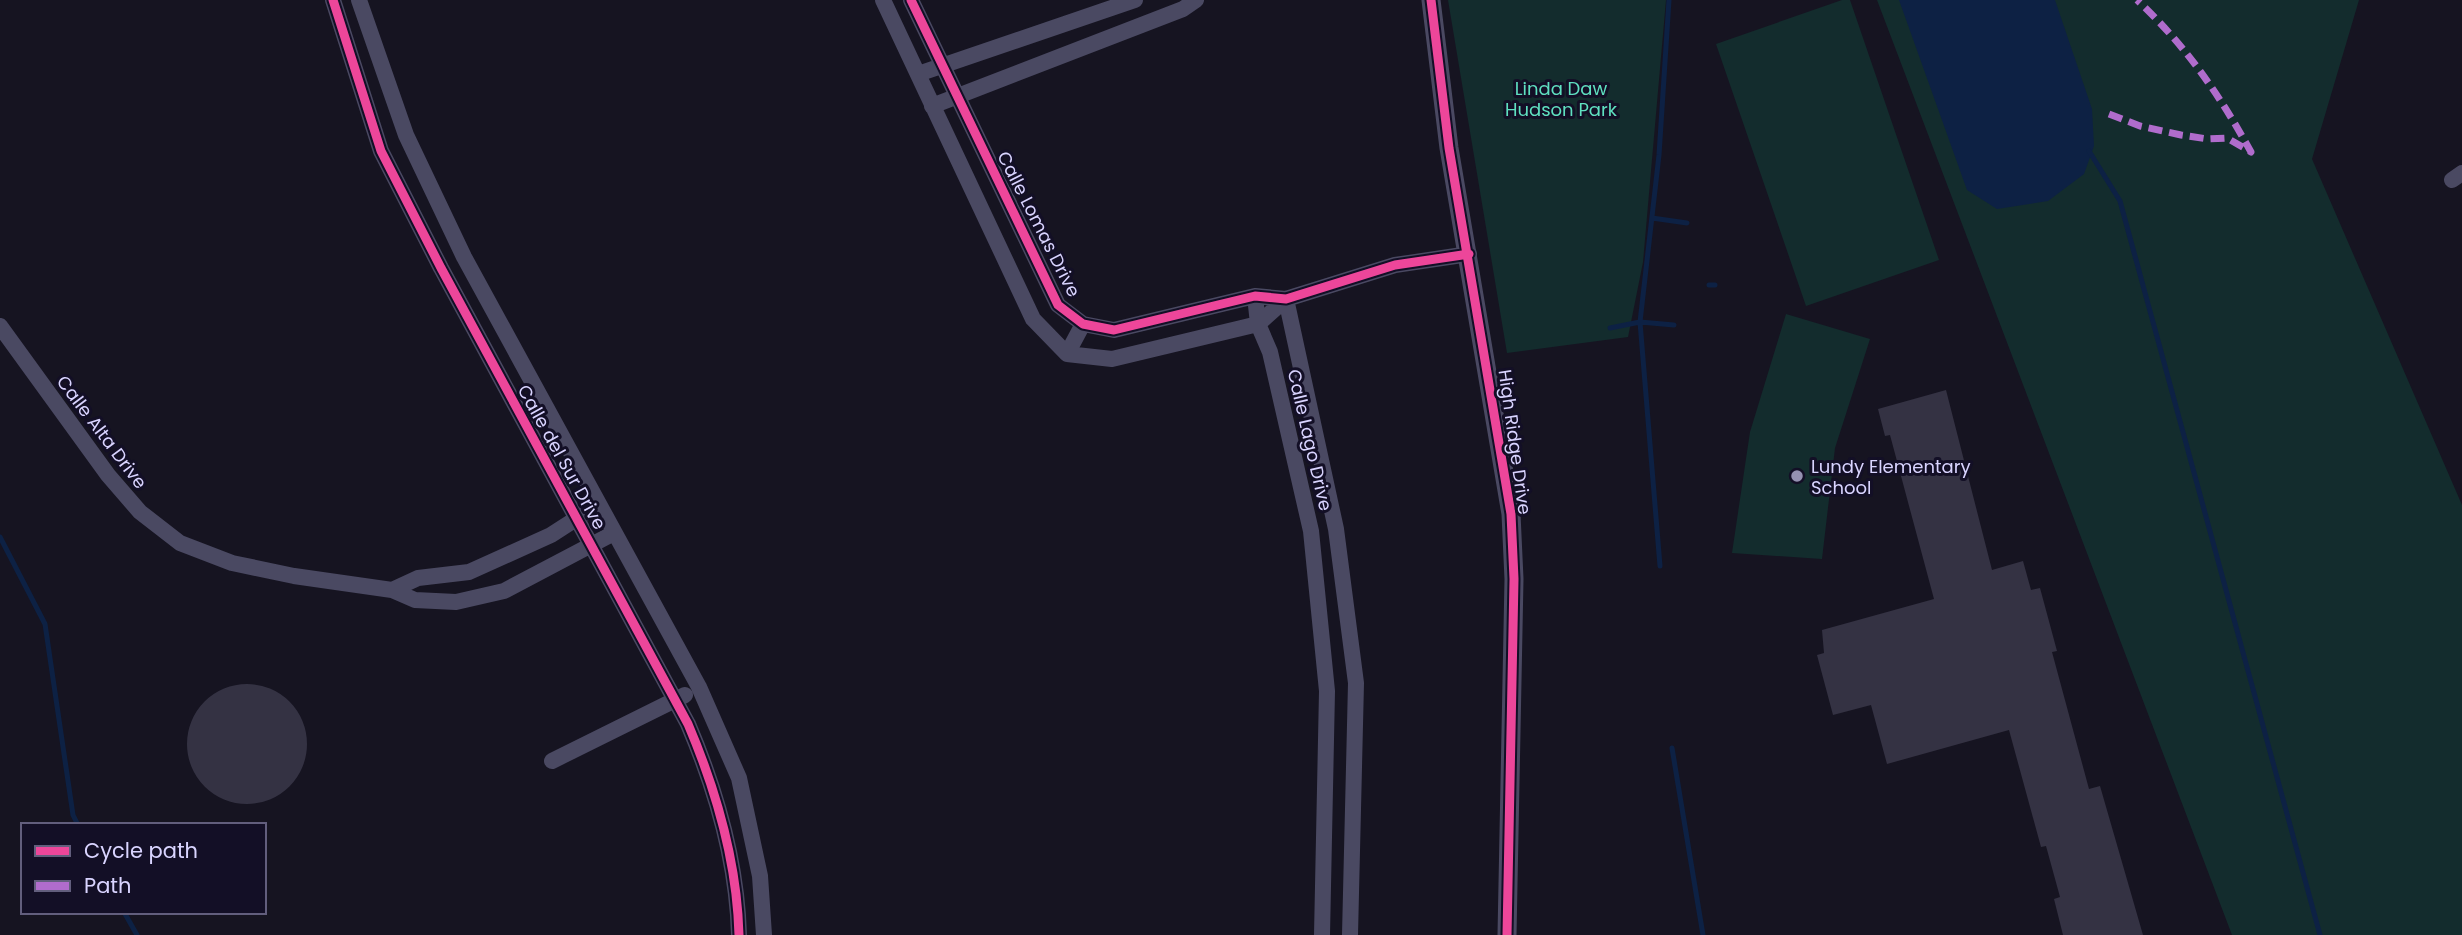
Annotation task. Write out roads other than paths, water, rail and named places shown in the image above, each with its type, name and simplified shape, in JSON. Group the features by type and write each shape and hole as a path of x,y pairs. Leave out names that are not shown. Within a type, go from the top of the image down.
{"street":[{"name":"Calle del Sur Drive","path":"359,0 406,135 464,257 699,687 738,778 760,876 764,935"},
{"path":"883,0 1033,319 1067,354 1112,359 1258,324 1286,299"},
{"name":"Calle Lomas Drive","path":"911,0 1058,305 1083,324"},
{"path":"918,74 1135,0"},
{"path":"932,106 1183,9 1196,0"},
{"name":"High Ridge Drive","path":"1431,0 1449,148 1511,514 1514,579 1507,935"},
{"name":"Calle del Sur Drive","path":"339,1 381,151 441,268 677,699 711,780 730,845 737,886 739,935"},
{"name":"Calle Lomas Drive","path":"1002,252 1026,238"},
{"path":"1067,354 1083,324 1114,330 1255,296 1286,299 1395,265 1469,254"},
{"path":"441,268 464,257"},
{"name":"Calle Lago Drive","path":"1255,296 1258,324 1270,352 1311,531 1318,596 1327,691 1322,935"},
{"name":"Calle Lago Drive","path":"1286,299 1336,529 1356,683 1350,935"},
{"name":"Calle Alta Drive","path":"0,326 108,475 140,512 180,543 232,564 392,590 415,600 456,602 504,591 593,547 614,533"},
{"name":"Calle Alta Drive","path":"392,590 418,578 469,572 511,555 599,504"},
{"path":"452,574 456,602"},
{"path":"1318,596 1344,594"},
{"path":"552,761 699,687"},
{"path":"1323,898 1351,899"}],"water":[{"path":"1899,0 2055,0 2092,109 2094,146 2084,174 2048,201 1997,209 1967,190"}],"waterway":[{"path":"1660,566 1640,322 1659,155 1669,0"},
{"path":"2089,151 2120,201 2320,935"},
{"path":"1652,218 1687,223"},
{"path":"1709,285 1715,285"},
{"path":"1610,328 1640,322 1674,325"},
{"path":"0,537 45,624 73,815 77,823"},
{"path":"1672,748 1703,935"},
{"path":"125,914 137,935"}],"place":[{"name":"Lundy Elementary School","path":"1797,476"}],"park label":[{"name":"Linda Daw Hudson Park","path":"1561,98"}]}
